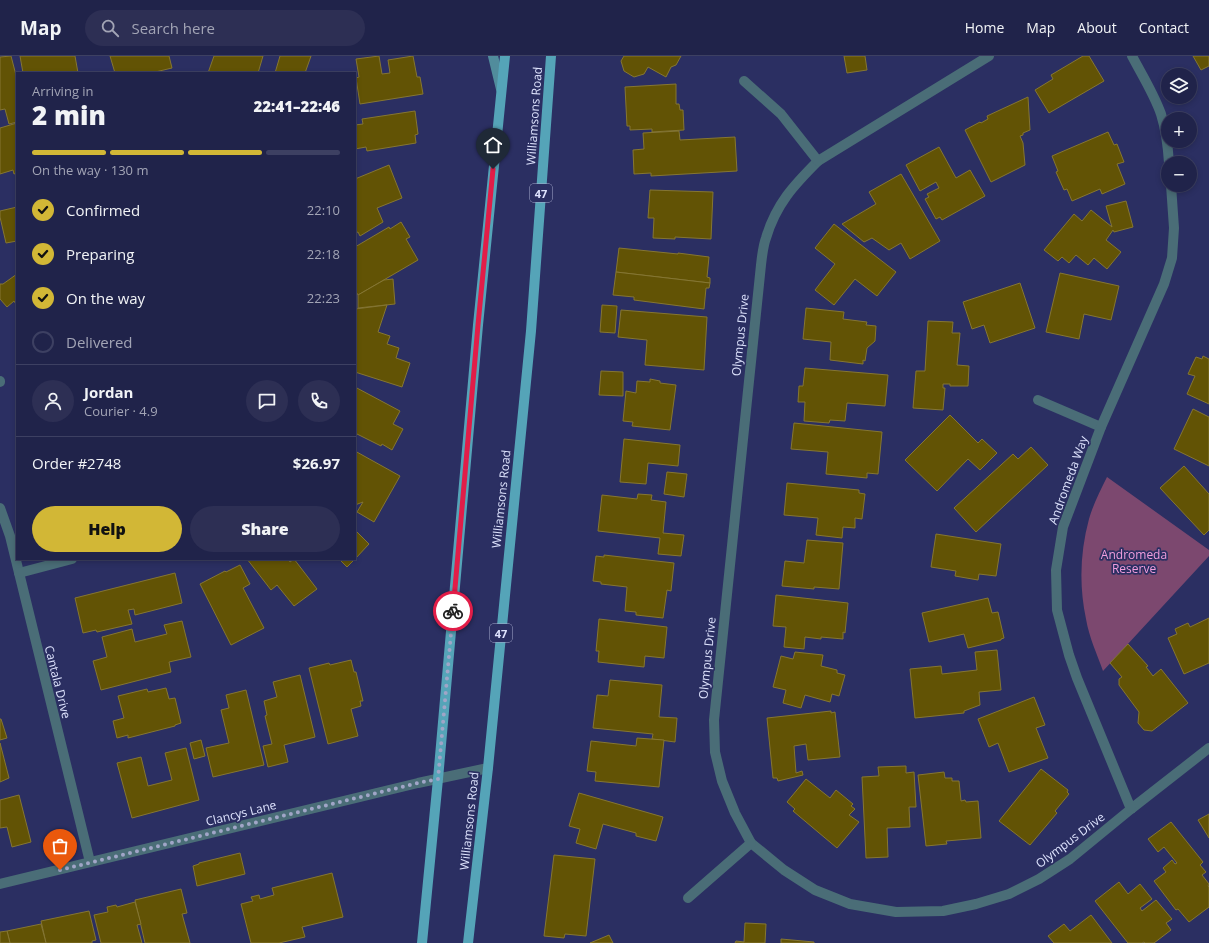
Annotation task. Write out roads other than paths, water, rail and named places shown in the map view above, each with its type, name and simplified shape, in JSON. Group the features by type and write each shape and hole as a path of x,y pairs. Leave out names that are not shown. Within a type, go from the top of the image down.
{"main road":[{"path":"493,56 501,91"},
{"path":"422,943 504,56"},
{"name":"Williamsons Road","path":"468,943 488,768 531,331 551,56"}],"street":[{"name":"Olympus Drive","path":"989,56 818,161 795,184 776,211 766,238 761,265 714,720 715,752 722,781 751,843 784,870 808,886 850,904 896,912 943,911 976,904 1009,894 1039,879 1070,859 1209,748"},
{"path":"1132,56 1161,114 1169,156"},
{"path":"744,81 781,114 818,161"},
{"name":"Andromeda Way","path":"1131,809 1068,655 1057,610 1056,570 1064,528 1101,427 1164,284 1172,258 1174,228 1171,192"},
{"path":"1038,400 1101,427"},
{"name":"Cantala Drive","path":"0,508 10,536 90,862"},
{"path":"18,573 68,560"},
{"name":"Clancys Lane","path":"0,884 418,783 488,768"},
{"path":"688,898 751,843"}],"park label":[{"name":"Andromeda Reserve","path":"1134,561"}]}
